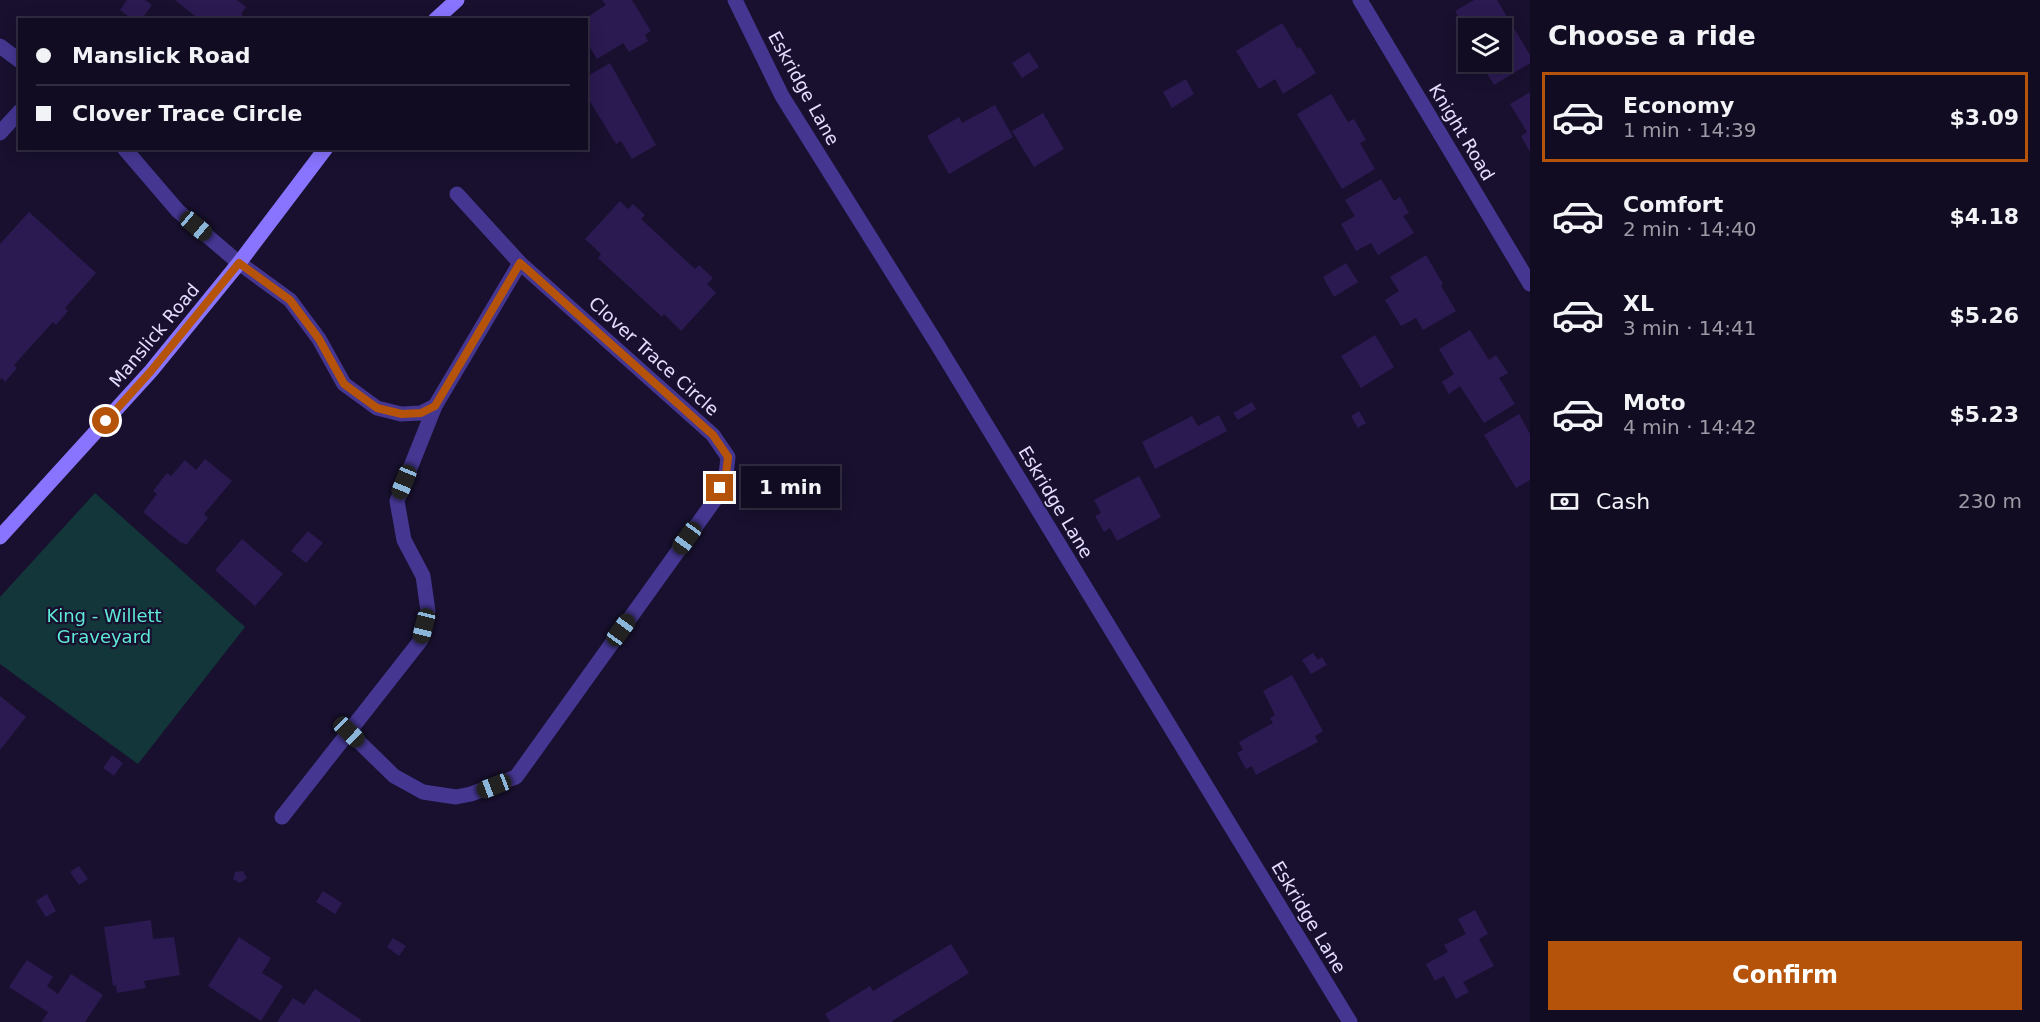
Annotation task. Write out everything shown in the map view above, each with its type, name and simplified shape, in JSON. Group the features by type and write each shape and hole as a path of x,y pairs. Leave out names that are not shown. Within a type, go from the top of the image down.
{"main road":[{"path":"437,18 457,0"},
{"name":"Manslick Road","path":"0,537 151,371 239,263 324,150"}],"street":[{"name":"Eskridge Lane","path":"735,0 782,96 937,344 1350,1022"},
{"name":"Knight Road","path":"1360,0 1530,284"},
{"path":"0,46 18,60"},
{"path":"0,133 18,113"},
{"path":"126,150 178,211 239,263 290,300 319,339 344,384 377,408 402,414 421,413 435,406"},
{"name":"Clover Trace Circle","path":"349,732 394,776 423,792 456,797 471,794 516,777 714,501 726,475 728,457 713,435 520,263 457,194"},
{"path":"282,817 421,640 428,611 423,576 404,540 397,501 435,406 520,263"}],"green space":[{"name":"King - Willett Graveyard","path":"95,493 245,627 138,764 0,664 0,597"}],"building":[{"path":"127,0 145,0 152,5 142,18 130,18 120,10"},
{"path":"175,0 237,0 246,7 241,14 246,18 198,18"},
{"path":"602,0 632,0 651,31 645,35 648,41 629,52 623,43 597,59 588,44 588,18 586,18 606,5"},
{"path":"1474,0 1497,0 1508,18 1459,18 1455,11"},
{"path":"1282,23 1316,73 1283,94 1275,79 1259,89 1236,51"},
{"path":"1512,25 1530,55 1530,63 1494,85 1486,72 1512,72"},
{"path":"1029,52 1039,67 1022,78 1012,63"},
{"path":"610,63 656,145 632,159 621,141 616,144 588,98 588,76"},
{"path":"1186,79 1194,94 1172,108 1163,92"},
{"path":"1530,92 1530,152 1521,136 1527,132 1510,104"},
{"path":"1331,94 1348,122 1354,119 1366,140 1360,143 1375,169 1342,189 1297,114"},
{"path":"995,105 1013,137 949,174 927,136 959,117 962,123"},
{"path":"1043,113 1064,149 1034,167 1012,131"},
{"path":"1381,179 1394,201 1400,197 1409,213 1403,216 1414,233 1378,255 1371,243 1356,251 1341,224 1355,216 1345,200"},
{"path":"620,201 628,209 633,204 645,215 641,219 695,269 699,265 713,278 707,284 716,293 681,331 664,314 662,317 598,258 601,254 585,239"},
{"path":"29,212 96,273 65,308 68,311 56,325 53,322 14,365 17,368 5,382 2,378 0,380 0,244"},
{"path":"1426,255 1456,311 1423,330 1416,318 1401,326 1385,300 1399,291 1390,277"},
{"path":"1346,263 1358,282 1334,297 1323,277"},
{"path":"1470,330 1489,360 1496,355 1508,373 1499,378 1515,404 1484,423 1460,386 1449,394 1442,382 1454,374 1439,349"},
{"path":"1375,335 1394,367 1361,388 1341,356"},
{"path":"1252,402 1256,409 1238,420 1233,413"},
{"path":"1359,411 1366,423 1358,428 1351,416"},
{"path":"1519,414 1530,434 1530,480 1516,488 1484,435"},
{"path":"1219,415 1227,431 1155,469 1142,442 1192,416 1198,426"},
{"path":"205,459 232,481 204,514 208,518 186,545 143,512 157,494 153,491 167,473 171,476 185,460 196,470"},
{"path":"1139,476 1161,517 1117,541 1110,528 1104,532 1095,516 1101,513 1094,500"},
{"path":"308,531 323,543 306,563 291,551"},
{"path":"242,539 283,574 255,606 215,570"},
{"path":"1313,653 1318,660 1322,657 1327,665 1311,674 1302,660"},
{"path":"1292,675 1323,731 1315,736 1318,742 1256,775 1252,766 1246,769 1237,753 1243,750 1239,742 1273,723 1270,718 1275,715 1263,691"},
{"path":"0,696 26,717 0,750"},
{"path":"112,755 123,763 114,776 103,768"},
{"path":"79,866 88,879 79,885 70,872"},
{"path":"243,871 247,878 240,883 233,879 235,872"},
{"path":"323,891 342,903 335,914 316,902"},
{"path":"47,894 56,911 46,917 36,901"},
{"path":"1475,910 1488,934 1479,939 1494,966 1463,982 1469,992 1456,999 1444,976 1435,981 1426,964 1448,952 1444,945 1466,934 1458,919"},
{"path":"151,920 153,939 174,937 180,975 144,981 146,988 117,993 116,985 113,986 104,927"},
{"path":"239,937 271,958 262,973 283,986 261,1021 208,986"},
{"path":"393,938 406,946 399,956 387,947"},
{"path":"951,944 969,973 893,1022 830,1022 825,1014 870,986 873,991"},
{"path":"27,960 53,977 47,986 58,994 71,974 103,995 85,1022 42,1022 48,1012 9,987"},
{"path":"315,989 361,1020 360,1022 277,1022 293,998 304,1005"}],"route":[{"path":"106,421 151,371 239,263 290,300 319,339 344,384 377,408 402,414 421,413 435,406 520,263 713,435 728,457 726,475 720,488"}]}
